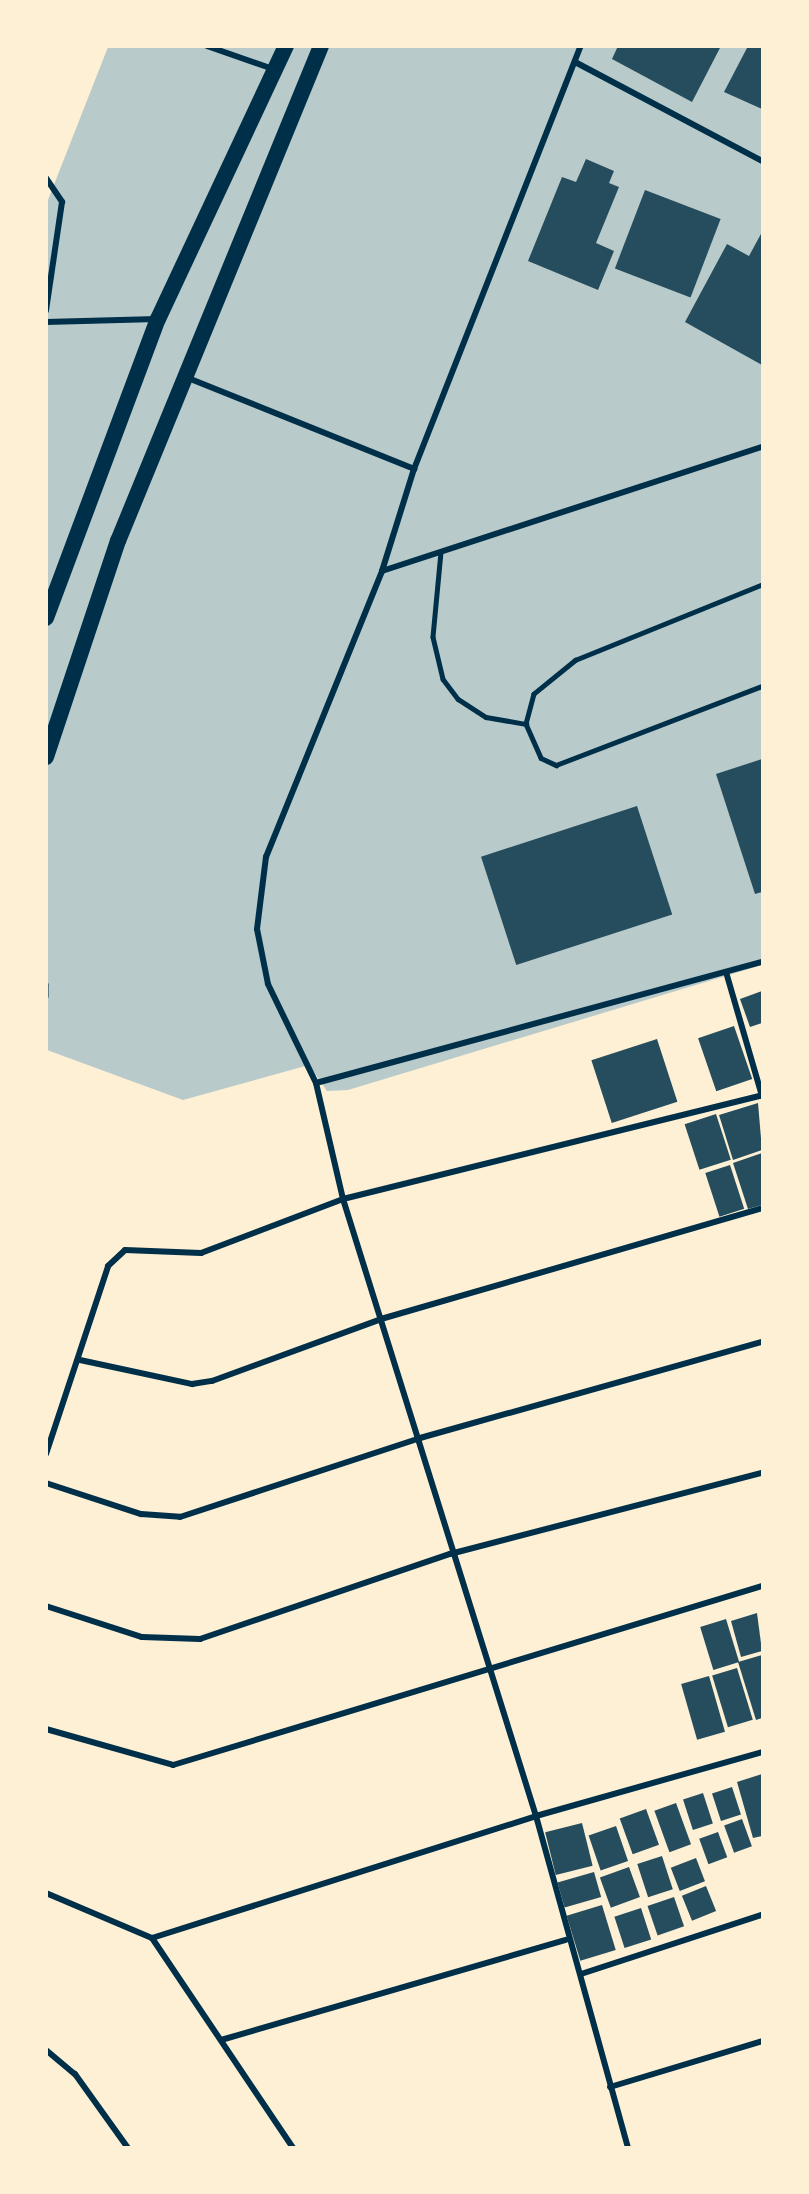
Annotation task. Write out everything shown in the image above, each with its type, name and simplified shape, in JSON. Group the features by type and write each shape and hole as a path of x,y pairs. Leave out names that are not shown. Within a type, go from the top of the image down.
{"highway":[{"path":"46,618 158,319 286,46"},
{"path":"46,757 118,542 188,378 321,46"}],"street":[{"path":"207,46 276,70"},
{"path":"581,46 414,469 382,571 280,819 257,896 257,929 268,984 316,1083 343,1198 420,1438 450,1554 536,1816 566,1940 581,1974 628,2148"},
{"path":"575,62 762,161"},
{"path":"46,178 62,202 46,311"},
{"path":"46,322 158,319"},
{"path":"188,378 414,469"},
{"path":"382,571 762,447"},
{"path":"316,1083 762,962"},
{"path":"46,1454 80,1360 108,1266 125,1250 201,1253 343,1198 762,1095 726,972"},
{"path":"80,1360 192,1384 381,1319 762,1208"},
{"path":"46,1483 141,1514 180,1517 420,1438 762,1342"},
{"path":"46,1606 142,1637 200,1639 450,1554 762,1473"},
{"path":"46,1729 173,1765 762,1586"},
{"path":"153,1938 536,1816 762,1752"},
{"path":"46,1893 153,1938 293,2148"},
{"path":"581,1974 762,1915"},
{"path":"221,2040 566,1940"},
{"path":"610,2087 762,2041"},
{"path":"46,2050 75,2074 128,2148"}],"lane":[{"path":"441,552 434,637 442,679 458,699 486,717 526,724"},
{"path":"762,585 576,660 534,694 526,724 541,758 556,765 762,686"},
{"path":"46,984 46,996"}],"shaded area":[{"path":"108,47 762,47 762,965 348,1090 327,1091 309,1065 183,1100 47,1050 46,205"}],"building":[{"path":"618,46 721,46 692,102 612,59"},
{"path":"748,46 762,46 762,109 724,92"},
{"path":"586,159 614,171 609,183 619,187 596,243 614,251 598,290 528,261 562,177 576,182"},
{"path":"645,190 721,219 691,297 615,268"},
{"path":"762,232 762,365 685,322 727,244 749,256"},
{"path":"762,759 762,892 755,894 716,774"},
{"path":"637,806 672,914 516,965 481,857"},
{"path":"762,991 762,1023 750,1027 740,999"},
{"path":"734,1026 752,1079 716,1091 698,1038"},
{"path":"657,1039 677,1102 612,1123 591,1060"},
{"path":"758,1103 762,1150 733,1160 719,1115"},
{"path":"716,1114 731,1160 699,1170 685,1124"},
{"path":"762,1153 762,1205 748,1209 733,1163"},
{"path":"730,1165 744,1209 719,1217 705,1173"},
{"path":"757,1613 762,1651 741,1657 731,1621"},
{"path":"726,1619 739,1662 713,1670 700,1627"},
{"path":"762,1655 762,1718 756,1720 738,1662"},
{"path":"737,1668 753,1720 728,1727 712,1676"},
{"path":"709,1676 725,1732 697,1740 681,1684"},
{"path":"762,1774 762,1836 753,1838 737,1782"},
{"path":"732,1787 741,1815 721,1821 712,1793"},
{"path":"703,1793 713,1823 693,1830 683,1799"},
{"path":"676,1803 691,1844 669,1852 654,1811"},
{"path":"646,1809 659,1845 633,1854 620,1819"},
{"path":"742,1819 752,1846 734,1853 724,1825"},
{"path":"582,1823 593,1866 556,1875 545,1832"},
{"path":"616,1826 628,1861 601,1870 589,1835"},
{"path":"718,1832 727,1857 708,1864 699,1839"},
{"path":"662,1856 673,1889 648,1897 637,1864"},
{"path":"696,1858 705,1881 680,1891 671,1868"},
{"path":"629,1867 640,1897 611,1908 600,1878"},
{"path":"594,1872 601,1897 565,1907 557,1882"},
{"path":"706,1886 716,1911 692,1921 682,1896"},
{"path":"674,1897 684,1926 658,1935 648,1906"},
{"path":"602,1905 616,1950 580,1961 567,1916"},
{"path":"641,1908 651,1939 625,1948 614,1917"}]}
